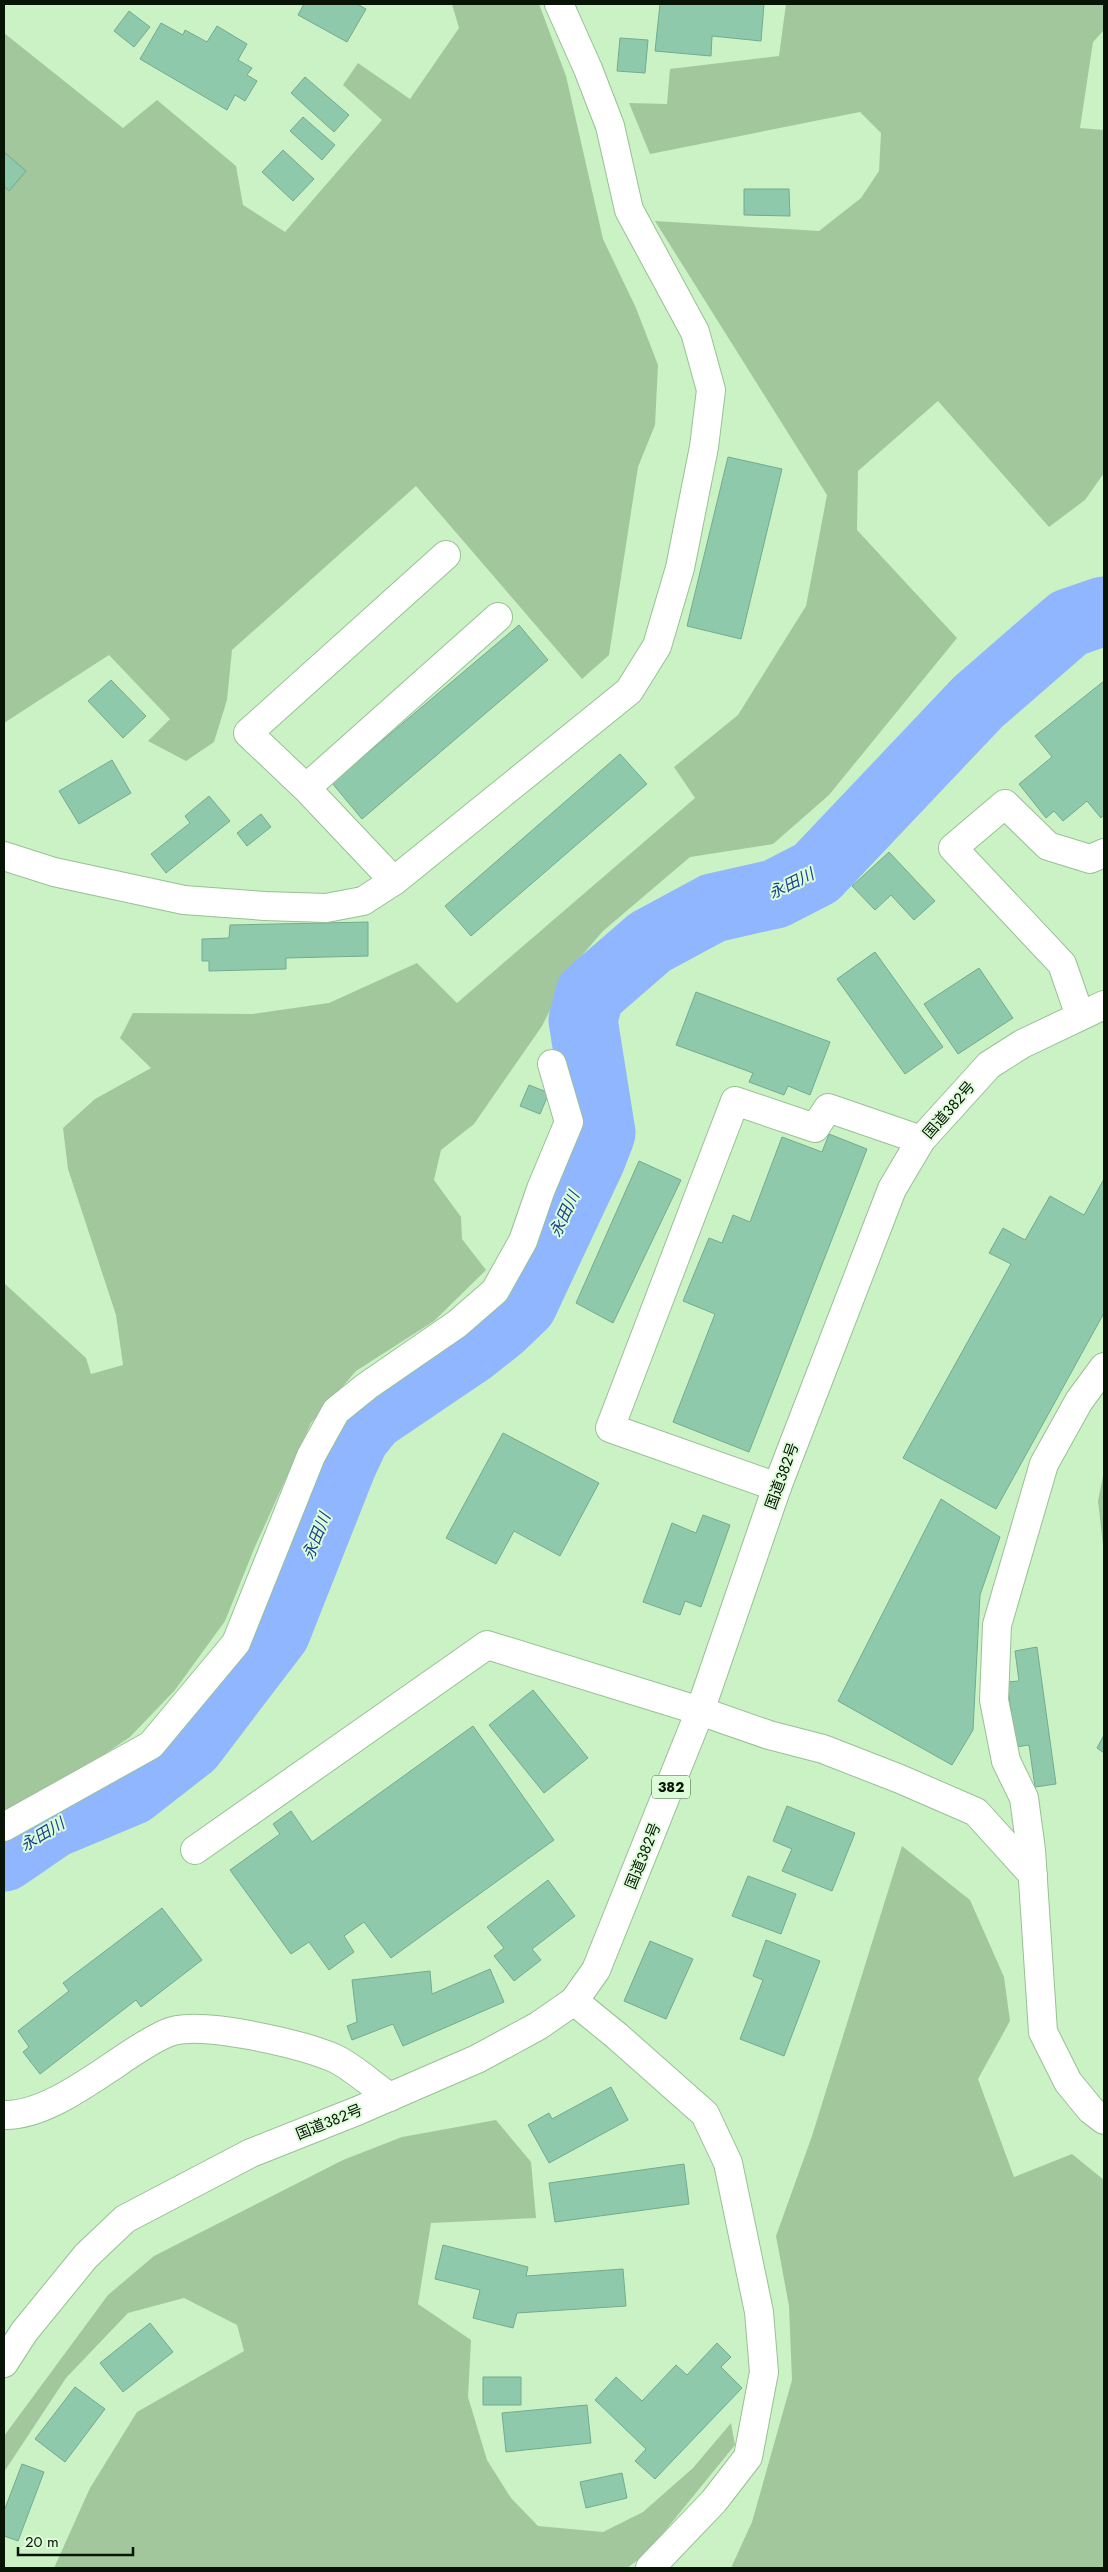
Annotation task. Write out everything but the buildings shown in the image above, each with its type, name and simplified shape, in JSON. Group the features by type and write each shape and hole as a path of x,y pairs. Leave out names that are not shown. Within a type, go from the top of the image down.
{"main road":[{"path":"4,856 54,872 184,900 326,908 363,901 394,881 629,691 656,646 680,568 704,447 711,390 695,332 629,210 610,126 588,69 559,4"},
{"path":"394,881 306,788 248,734 446,555"},
{"path":"306,788 498,617"},
{"path":"1080,1016 1062,964 953,848 1005,804 1048,846 1090,859 1104,853"},
{"name":"国道382号","path":"4,2363 24,2332 86,2256 125,2218 251,2153 390,2098 477,2059 538,2026 574,2001 596,1970 700,1711 777,1487 892,1189 921,1140 989,1065 1022,1044 1104,1005"},
{"path":"4,1827 151,1745 236,1643 312,1456 336,1411 367,1386 457,1324 495,1292 523,1241 541,1189 569,1122 552,1064"},
{"path":"777,1487 610,1428 735,1101 814,1128 828,1108 921,1140"},
{"path":"1104,1367 1079,1401 1044,1464 997,1625 994,1700 1006,1761 1024,1798 1033,1875 1043,2032 1068,2082 1091,2110 1104,2120"},
{"path":"195,1850 487,1645 700,1711 769,1735 823,1749 976,1812 1033,1875"},
{"path":"574,2001 617,2036 705,2114 728,2163 760,2312 764,2372 748,2457 714,2501 650,2568"},
{"path":"4,2115 39,2107 72,2093 127,2056 173,2031 214,2030 266,2039 334,2058 390,2098"}],"green space":[{"path":"452,4 539,4 566,76 603,239 636,308 658,365 655,425 638,467 609,655 582,679 416,486 232,650 227,700 214,742 186,761 148,741 170,719 109,655 4,723 4,33 123,128 157,100 236,166 243,205 285,232 382,120 343,85 358,63 410,99 459,28"},
{"path":"786,4 1104,4 1104,30 1093,42 1080,128 1104,130 1104,473 1085,500 1049,527 938,401 858,471 857,530 957,638 829,795 773,844 690,857 603,931 572,967 542,1026 474,1124 441,1150 434,1180 461,1217 462,1239 486,1270 434,1321 356,1371 311,1423 254,1549 225,1621 175,1690 130,1737 78,1772 4,1811 4,1283 86,1358 91,1374 123,1365 116,1315 68,1169 63,1128 95,1099 151,1068 120,1038 133,1013 253,1014 329,1003 417,963 457,1003 695,798 674,767 738,715 806,606 827,495 655,221 819,231 861,198 879,171 881,133 860,112 650,154 629,103 667,104 670,69 779,56"},
{"path":"1104,1471 1104,1554 1098,1501"},
{"path":"902,1846 970,1900 1004,1977 1010,2021 978,2079 1014,2177 1072,2154 1104,2180 1104,2568 731,2568 752,2522 792,2380 789,2306 776,2236 812,2136"},
{"path":"496,2120 531,2162 536,2218 431,2223 418,2304 471,2340 468,2397 487,2460 511,2498 538,2526 603,2532 643,2512 693,2468 731,2423 735,2445 646,2554 627,2568 54,2568 90,2488 137,2412 244,2351 237,2325 184,2298 128,2313 66,2378 4,2472 4,2436 108,2295 154,2256 343,2160 402,2137"}],"waterway":[{"name":"永田川","path":"4,1857 52,1824 131,1791 190,1745 276,1632 342,1465 355,1437 371,1417 470,1350 499,1327 523,1304 591,1159 601,1133 583,1020 590,994 650,942 713,908 775,894 816,873 978,702 1069,623 1104,611"}]}
